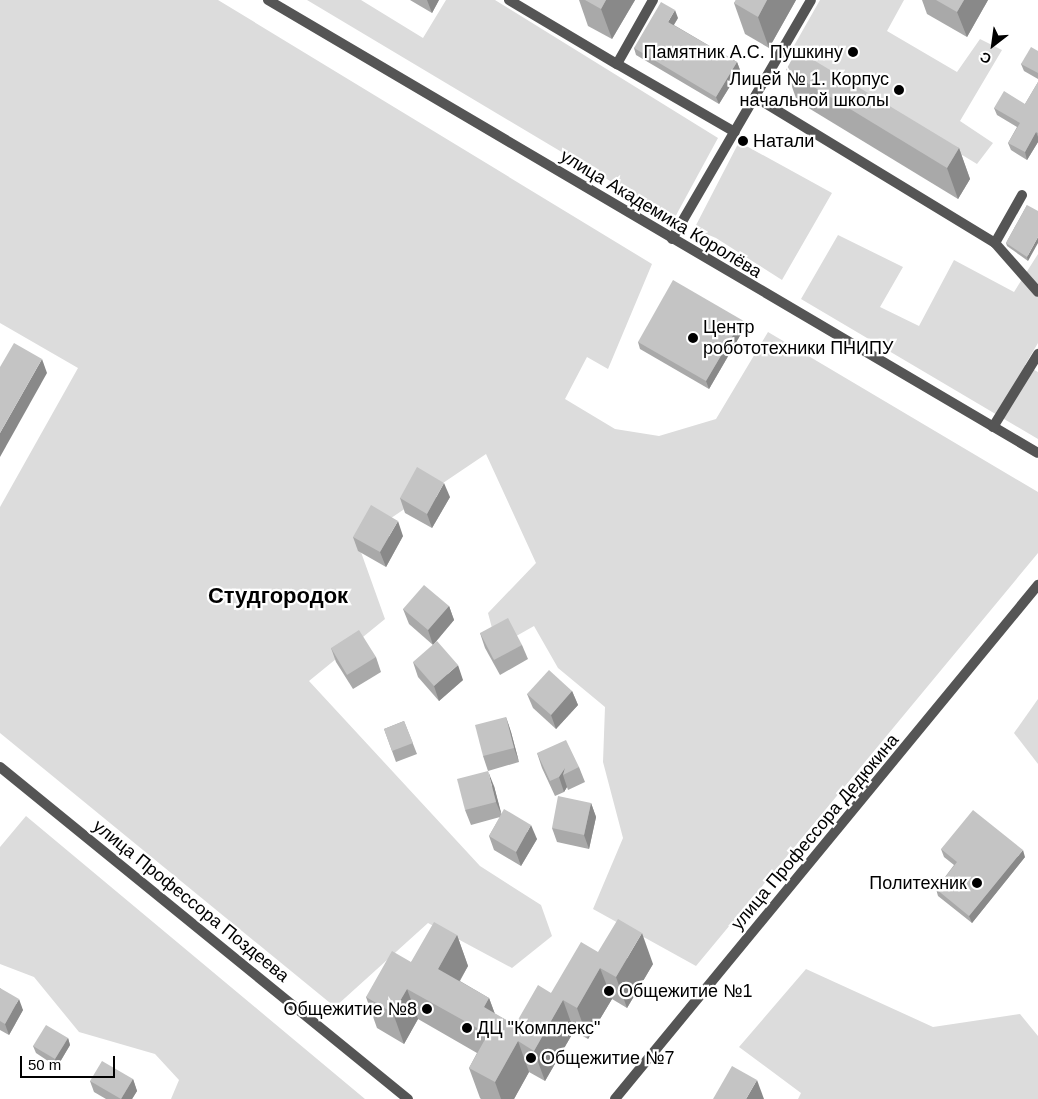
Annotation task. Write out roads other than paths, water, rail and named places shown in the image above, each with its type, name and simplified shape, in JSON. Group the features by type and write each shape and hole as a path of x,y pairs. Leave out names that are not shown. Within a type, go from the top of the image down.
{"street":[{"path":"509,0 735,132"},
{"path":"617,64 654,0"},
{"path":"672,239 811,0"},
{"name":"улица Академика Королёва","path":"272,1 672,239 1038,453"},
{"path":"755,97 995,243 1038,292"},
{"path":"995,243 1022,195"},
{"path":"993,427 1038,354"},
{"name":"улица Профессора Дедюкина","path":"615,1099 1038,585"},
{"name":"улица Профессора Поздеева","path":"0,767 408,1099"}],"place":[{"name":"Памятник А.С. Пушкину","path":"853,52"},
{"name":"Лицей № 1. Корпус начальной школы","path":"899,90"},
{"name":"Натали","path":"743,141"},
{"name":"Центр робототехники ПНИПУ","path":"693,338"},
{"name":"Политехник","path":"977,883"},
{"name":"Общежитие №1","path":"609,991"},
{"name":"Общежитие №8","path":"427,1009"},
{"name":"ДЦ \"Комплекс\"","path":"467,1028"},
{"name":"Общежитие №7","path":"531,1058"}],"district":[{"name":"Студгородок","path":"278,596"}]}
